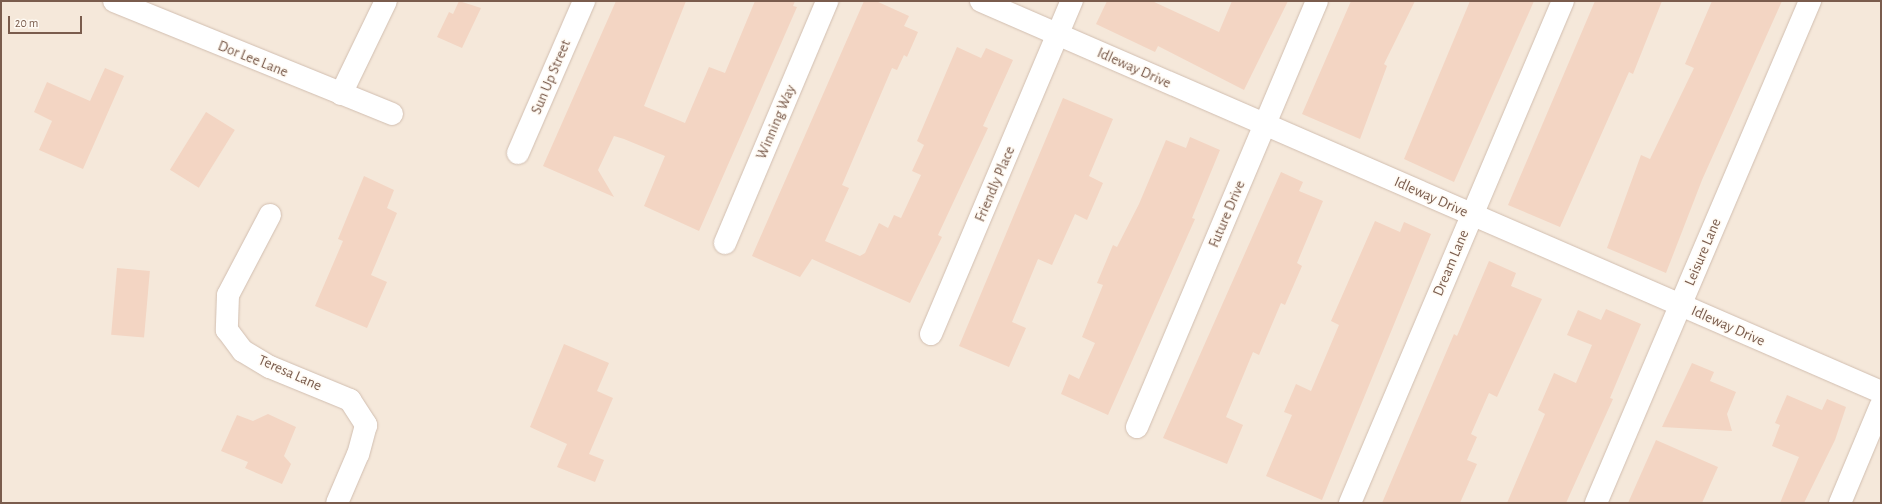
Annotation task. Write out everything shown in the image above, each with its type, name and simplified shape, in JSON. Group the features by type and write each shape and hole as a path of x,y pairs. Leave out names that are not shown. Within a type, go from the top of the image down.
{"street":[{"name":"Dor Lee Lane","path":"114,1 392,114"},
{"path":"341,94 386,1"},
{"name":"Sun Up Street","path":"518,153 584,1"},
{"name":"Winning Way","path":"725,243 827,1"},
{"name":"Idleway Drive","path":"981,1 1881,392"},
{"name":"Friendly Place","path":"931,334 1072,1"},
{"name":"Future Drive","path":"1137,427 1317,1"},
{"name":"Dream Lane","path":"1350,503 1562,1"},
{"name":"Leisure Lane","path":"1596,503 1810,1"},
{"name":"Teresa Lane","path":"270,215 228,295 227,330 243,351 270,367 350,400 366,425 358,454 337,503"},
{"path":"1840,503 1881,405"}],"shaded area":[{"path":"1,1 1881,1 1881,503 1,503"}],"building":[{"path":"459,1 481,8 462,48 437,37 449,12 453,14"},
{"path":"616,1 686,1 644,106 685,123 709,67 725,73 755,1 795,1 793,6 797,7 699,231 644,206 665,156 614,136 598,170 614,197 543,166"},
{"path":"864,1 876,1 909,16 904,26 918,32 907,57 904,55 897,70 892,68 842,185 849,188 825,241 860,256 865,253 879,223 888,228 894,215 901,218 921,175 912,171 924,145 917,141 957,47 981,58 986,48 1013,60 983,126 988,128 938,235 942,237 910,303 812,259 800,277 752,256"},
{"path":"1107,1 1152,1 1219,32 1232,1 1288,1 1244,90 1158,46 1155,52 1096,24"},
{"path":"1351,1 1415,1 1384,64 1387,66 1360,139 1302,114"},
{"path":"1470,1 1534,1 1454,182 1404,159"},
{"path":"1595,1 1662,1 1633,74 1629,72 1560,227 1508,205"},
{"path":"1712,1 1782,1 1702,180 1666,273 1607,248 1641,155 1650,159 1694,68 1685,64"},
{"path":"105,68 124,76 83,169 39,150 52,121 34,112 47,82 90,101"},
{"path":"1063,98 1113,119 1089,176 1103,183 1087,220 1075,214 1052,265 1038,259 1012,322 1026,328 1009,367 959,346"},
{"path":"206,112 235,130 199,188 170,170"},
{"path":"1190,137 1220,150 1192,218 1195,219 1108,415 1061,394 1069,374 1079,379 1095,343 1082,337 1103,285 1097,283 1113,245 1117,247 1139,204 1166,140 1186,148"},
{"path":"1281,172 1303,182 1299,191 1323,201 1297,263 1302,266 1285,305 1281,303 1259,355 1253,352 1226,417 1243,425 1227,464 1163,438"},
{"path":"364,176 394,190 387,208 397,213 371,275 387,282 367,328 315,306 343,241 338,239"},
{"path":"1375,221 1400,232 1404,222 1431,234 1322,500 1266,476 1292,415 1284,412 1296,384 1311,391 1339,325 1331,321"},
{"path":"1489,261 1516,273 1511,286 1542,299 1497,397 1489,393 1471,434 1477,437 1467,460 1477,464 1460,503 1382,503 1454,334 1457,336"},
{"path":"117,268 150,271 144,338 111,335"},
{"path":"1606,309 1641,324 1610,398 1613,399 1566,503 1507,503 1545,414 1538,410 1554,373 1576,383 1592,345 1567,335 1578,310 1601,320"},
{"path":"564,344 609,363 597,391 613,398 589,454 604,460 595,482 557,467 567,444 530,427"},
{"path":"1692,363 1714,372 1710,381 1736,392 1727,414 1732,431 1662,427"},
{"path":"1787,395 1822,410 1827,399 1846,407 1835,440 1804,503 1780,503 1799,457 1772,446 1780,425 1775,423"},
{"path":"268,414 296,427 284,456 291,464 282,484 245,468 248,462 221,451 237,415 253,421"},
{"path":"1656,440 1718,467 1702,503 1628,503"}]}
